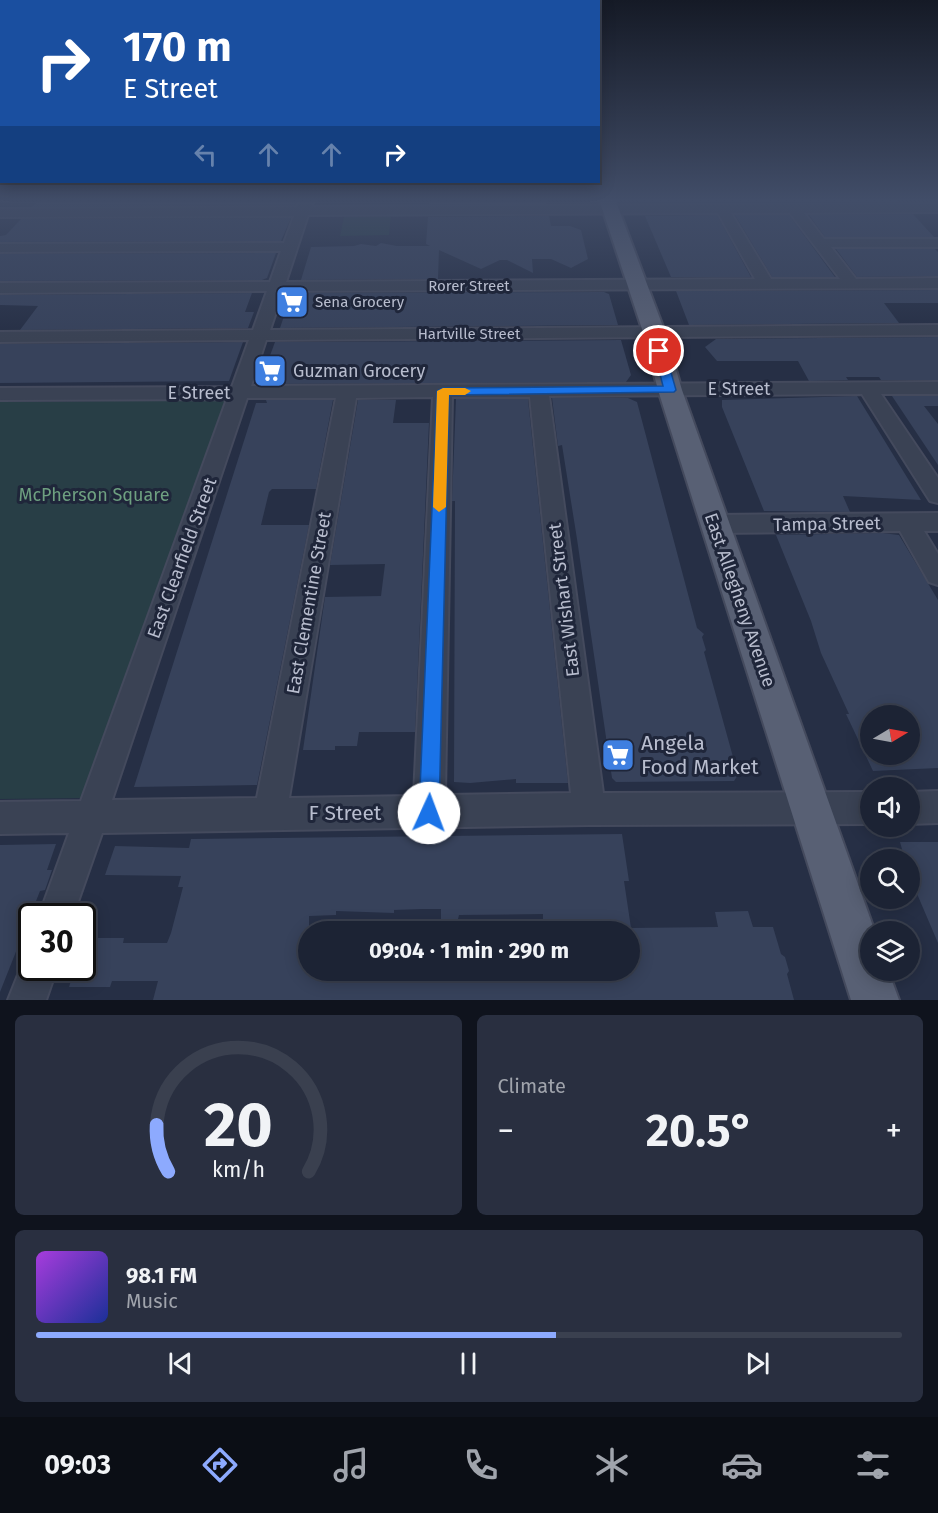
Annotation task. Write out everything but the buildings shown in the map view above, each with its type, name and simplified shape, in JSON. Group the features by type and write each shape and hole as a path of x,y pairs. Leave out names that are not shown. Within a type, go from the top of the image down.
{"main road":[{"name":"East Allegheny Avenue","path":"623,246 654,332 670,390 875,1000"}],"street":[{"path":"0,248 291,246"},
{"name":"East Clearfield Street","path":"60,903 291,246"},
{"path":"743,246 765,283"},
{"path":"823,246 851,283"},
{"name":"Rorer Street","path":"0,288 938,283"},
{"name":"Hartville Street","path":"0,337 938,330"},
{"path":"868,388 938,495"},
{"name":"E Street","path":"0,394 938,388"},
{"path":"429,813 443,391"},
{"name":"East Wishart Street","path":"539,391 589,809"},
{"name":"East Clementine Street","path":"270,814 347,393"},
{"name":"Tampa Street","path":"715,524 938,522"},
{"path":"907,523 938,575"},
{"path":"920,808 938,807"},
{"name":"F Street","path":"0,818 589,809 860,808"},
{"path":"27,1000 34,981"}],"green space":[{"name":"McPherson Square","path":"228,400 86,798 0,799 0,402"}],"slow traffic":[{"path":"439,507 443,391 465,391"}],"place":[{"name":"Sena Grocery","path":"292,302"},
{"name":"Guzman Grocery","path":"270,371"},
{"name":"Angela Food Market","path":"618,755"}],"route":[{"path":"429,813 443,391 670,390 659,351"}]}
